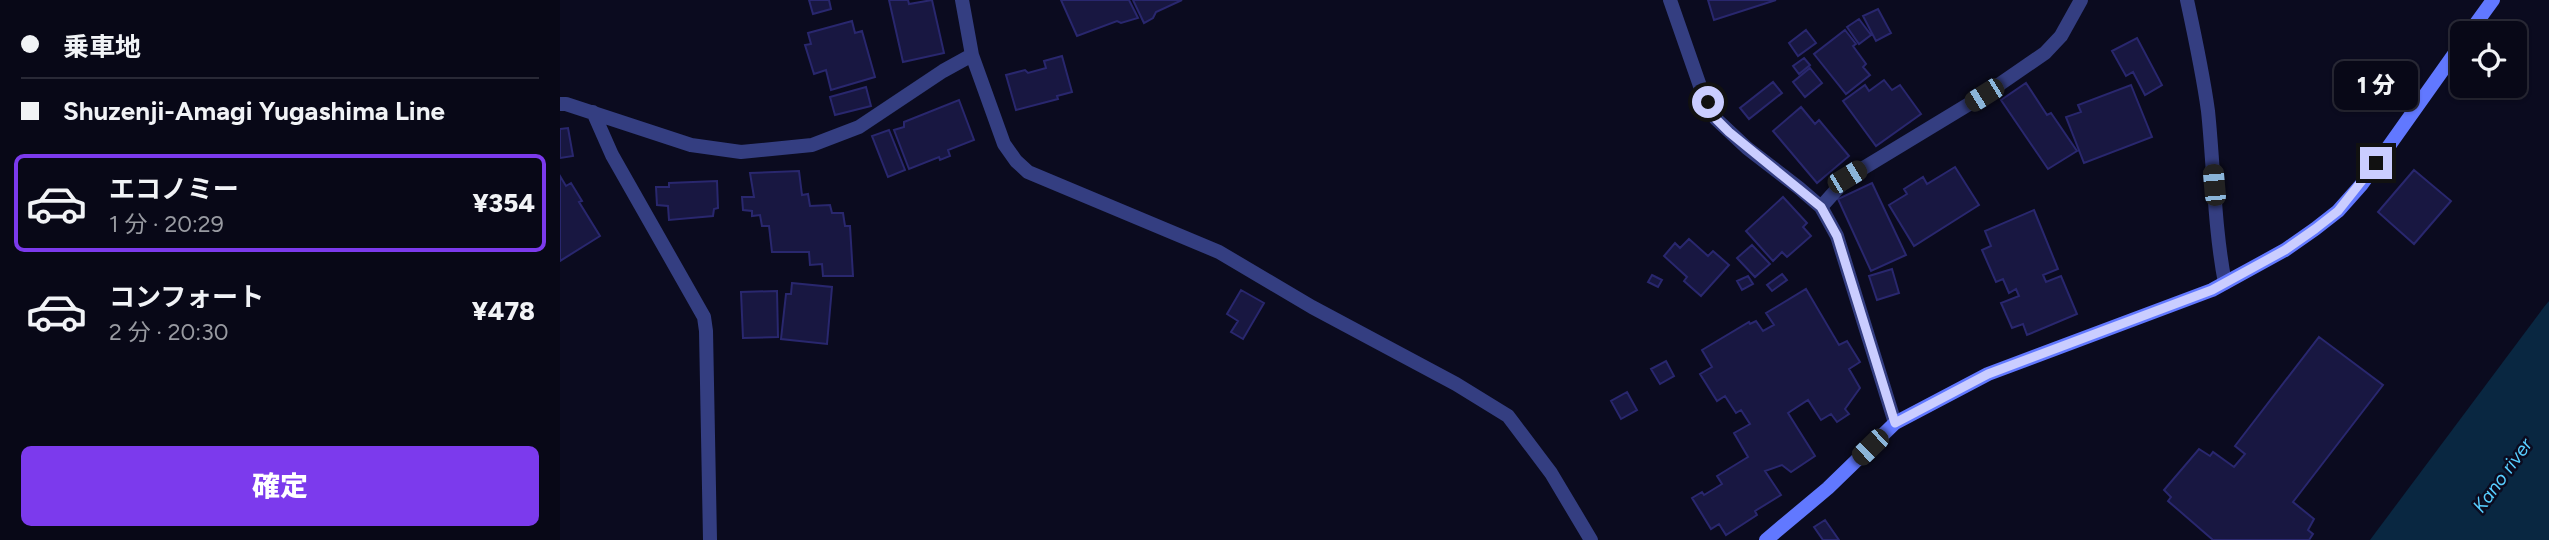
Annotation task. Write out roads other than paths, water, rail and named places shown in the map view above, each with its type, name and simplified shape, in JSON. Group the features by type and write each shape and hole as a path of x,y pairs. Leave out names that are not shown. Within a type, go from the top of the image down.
{"main road":[{"path":"2478,21 2493,0"},
{"path":"1766,540 1828,488 1895,423 1988,374 2212,290 2285,250 2338,211 2362,184 2450,60"}],"street":[{"path":"962,0 972,55 1004,144 1028,172 1219,252 1312,307 1456,384 1508,416 1551,473 1591,540"},
{"path":"1670,0 1700,86 1716,119 1746,148 1821,207 1837,236 1895,423"},
{"path":"1821,207 1847,177 1964,108 2045,53 2061,36 2081,0"},
{"path":"2187,0 2200,56 2208,111 2217,242 2225,283"},
{"path":"560,104 593,112 691,145 741,152 812,145 859,127 972,55"},
{"path":"593,112 612,155 704,317 710,540"}],"water":[{"name":"Kano river","path":"2549,301 2549,540 2370,540 2544,307"}]}
